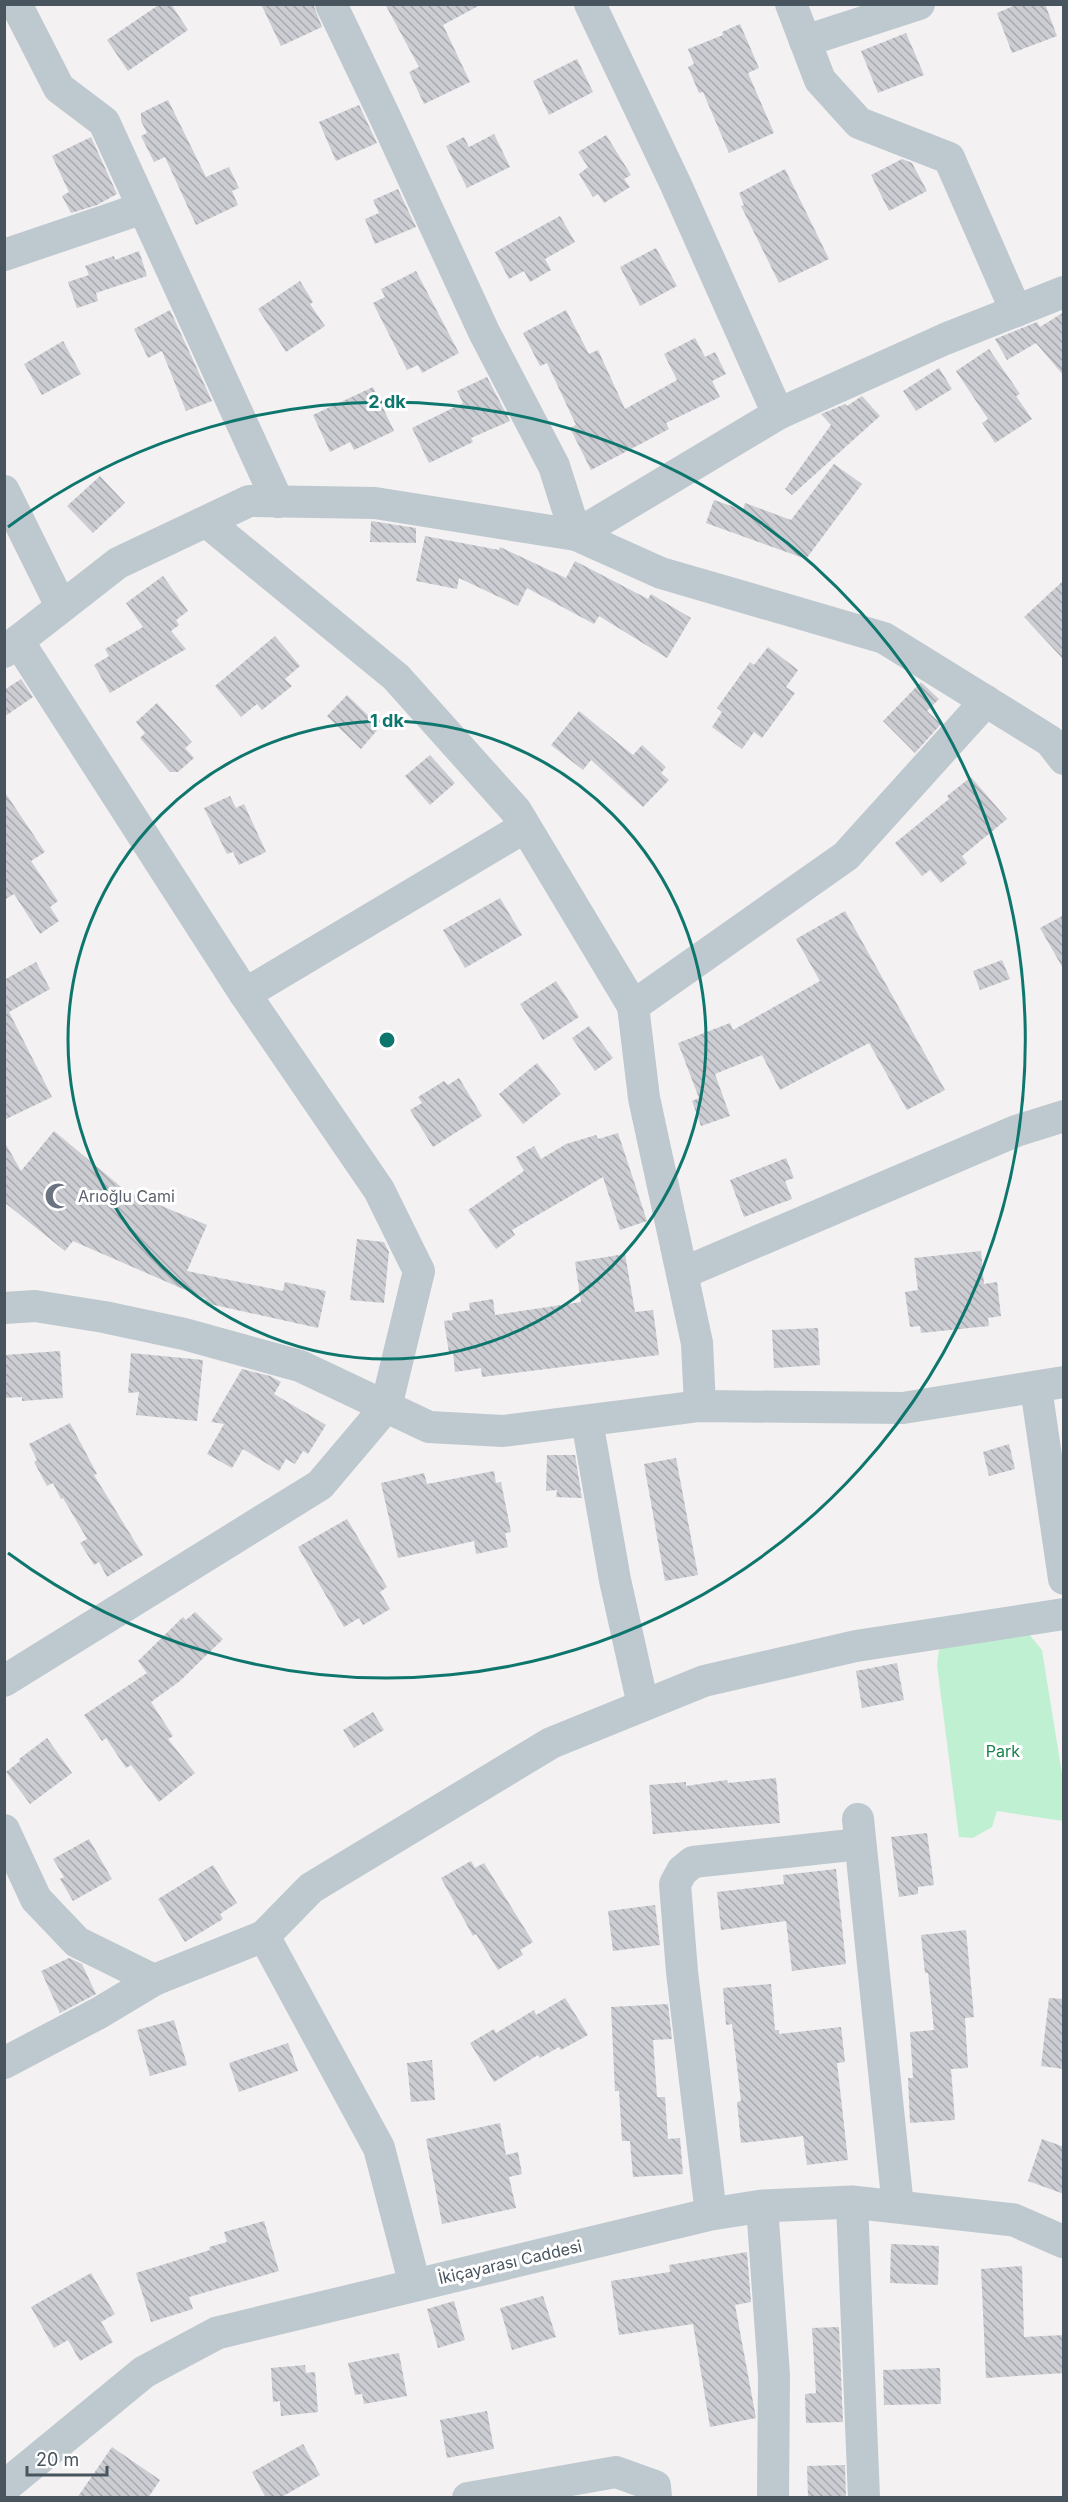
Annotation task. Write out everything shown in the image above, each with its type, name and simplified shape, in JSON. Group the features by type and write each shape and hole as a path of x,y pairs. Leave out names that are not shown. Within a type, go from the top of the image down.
{"street":[{"path":"16,4 59,88 104,122 278,502"},
{"path":"331,4 484,332 554,466 576,535"},
{"path":"590,4 676,185 778,414"},
{"path":"791,4 820,80 860,123 949,158 1016,310"},
{"path":"805,41 919,4"},
{"path":"4,255 144,208"},
{"path":"576,535 778,414 945,339 1064,291"},
{"path":"4,491 62,606"},
{"path":"4,1681 320,1485 386,1407 419,1271 379,1190 11,646 118,563 249,501 375,503 576,535 661,573 884,638 1050,741 1064,759"},
{"path":"207,522 396,677 516,812 633,1006 644,1098 698,1343 700,1406"},
{"path":"633,1006 846,855 986,701"},
{"path":"245,994 525,827"},
{"path":"682,1273 1016,1131 1064,1116"},
{"path":"4,1290 20,1307 104,1317 184,1334 300,1366 429,1427 503,1431 700,1406 903,1408 1050,1385 1064,1579"},
{"path":"587,1421 615,1580 644,1705"},
{"path":"4,2063 99,2013 154,1980 264,1936 311,1888 551,1743 704,1681 856,1646 1064,1614"},
{"path":"4,1830 36,1899 77,1942 154,1980"},
{"path":"711,2214 682,1972 675,1884 682,1871 693,1862 859,1832 898,2207"},
{"path":"264,1936 379,2148 415,2285"},
{"path":"852,2202 864,2498"},
{"name":"İkiçayarası Caddesi","path":"4,2487 144,2372 217,2333 711,2214 762,2206 852,2202 1014,2220 1064,2242"},
{"path":"762,2206 774,2375 773,2498"},
{"path":"468,2498 616,2472 654,2486 656,2498"}],"green space":[{"name":"Park","path":"1028,1633 1042,1650 1063,1780 1063,1821 997,1811 992,1827 973,1838 959,1837 937,1665 939,1650 953,1641"}],"building":[{"path":"160,4 171,4 188,30 128,71 107,40"},
{"path":"261,4 313,4 322,27 281,46"},
{"path":"385,4 482,4 443,25 470,82 424,104 409,72 419,67"},
{"path":"1018,4 1045,4 1057,36 1012,53 997,13"},
{"path":"740,24 759,68 748,73 774,133 729,153 703,92 699,93 688,67 694,64 688,49 723,35 722,32"},
{"path":"906,33 924,75 878,93 861,51"},
{"path":"577,59 593,92 549,115 533,81"},
{"path":"168,100 206,177 229,167 239,188 232,191 238,205 196,225 165,157 154,162 141,136 147,133 141,121 141,113"},
{"path":"359,105 377,143 336,161 319,122"},
{"path":"494,134 510,167 467,188 446,146 464,137 469,147"},
{"path":"606,135 631,175 624,179 630,187 604,203 598,194 593,197 579,174 588,167 578,152"},
{"path":"91,137 117,194 97,205 71,213 62,196 69,192 52,156"},
{"path":"902,159 912,163 927,191 889,211 871,175"},
{"path":"785,169 829,259 779,283 741,206 744,205 739,193"},
{"path":"398,189 416,227 375,244 365,219 379,213 373,200"},
{"path":"560,216 575,242 545,259 551,270 530,282 524,271 509,279 495,252"},
{"path":"656,248 677,286 640,306 620,267"},
{"path":"139,251 147,276 96,293 98,301 77,308 68,282 89,275 85,266 114,256 115,260"},
{"path":"416,271 459,353 422,373 418,365 407,370 373,303 385,297 381,289"},
{"path":"300,281 313,302 310,304 325,326 286,352 258,309"},
{"path":"170,310 212,401 186,411 162,351 148,358 134,329"},
{"path":"566,310 589,354 598,350 625,409 677,380 664,354 695,338 705,357 715,352 726,374 712,381 720,397 666,423 669,429 591,470 570,428 576,425 547,363 540,366 523,333"},
{"path":"1064,312 1064,376 1036,343 1007,360 995,339 1037,322 1040,327"},
{"path":"63,341 81,374 42,395 24,364"},
{"path":"989,349 1020,394 1016,396 1032,419 995,443 982,423 988,419 956,371"},
{"path":"939,368 952,389 916,411 903,391"},
{"path":"487,377 510,421 471,438 473,442 429,463 412,428 463,403 457,391"},
{"path":"373,387 394,431 354,450 350,442 330,452 313,415"},
{"path":"862,396 880,416 792,495 785,489 831,425 821,414 845,404 847,406"},
{"path":"834,464 862,484 806,559 706,523 714,500 743,510 745,503 791,520"},
{"path":"100,476 125,503 93,533 67,506"},
{"path":"371,521 416,528 416,543 370,542"},
{"path":"425,536 499,550 500,547 566,578 575,561 648,599 651,594 691,618 667,658 599,616 594,624 527,588 518,606 459,578 457,589 416,581"},
{"path":"163,576 188,611 176,620 179,625 171,631 186,649 110,693 94,665 109,656 105,649 143,627 126,603"},
{"path":"1064,580 1064,660 1024,617"},
{"path":"275,636 300,666 285,679 292,686 262,710 257,704 241,717 215,686"},
{"path":"768,647 798,670 786,687 795,693 762,738 754,732 742,749 712,727 722,712 717,708 750,662 754,665"},
{"path":"21,679 33,697 4,717 4,690"},
{"path":"921,682 939,699 927,711 941,724 915,753 883,721"},
{"path":"347,695 380,727 361,749 327,716"},
{"path":"157,703 192,742 185,748 194,758 178,772 170,772 140,738 145,733 136,722"},
{"path":"579,711 633,755 642,745 666,767 661,773 669,780 643,807 591,760 583,770 551,745"},
{"path":"430,755 455,783 430,805 405,776"},
{"path":"971,777 1007,819 962,856 967,863 941,883 930,870 922,876 895,843 949,799 947,796"},
{"path":"4,791 45,852 31,861 58,901 50,907 59,921 40,934 14,894 4,900"},
{"path":"230,796 236,808 244,804 266,852 239,865 233,852 227,854 204,808"},
{"path":"500,898 522,935 465,968 443,930"},
{"path":"845,911 945,1090 907,1110 869,1043 780,1090 762,1055 715,1074 730,1116 701,1126 692,1101 699,1098 678,1043 730,1023 733,1030 820,981 796,939"},
{"path":"1064,915 1064,970 1040,928"},
{"path":"1002,960 1010,979 980,990 973,971"},
{"path":"36,962 50,989 9,1012 52,1097 4,1120 4,980"},
{"path":"556,981 579,1017 543,1040 520,1004"},
{"path":"589,1026 613,1058 595,1071 572,1038"},
{"path":"537,1063 561,1094 523,1124 499,1094"},
{"path":"459,1078 482,1116 433,1147 410,1110 422,1103 418,1097 444,1081 448,1085"},
{"path":"54,1131 126,1191 207,1225 187,1271 283,1291 285,1282 326,1291 318,1328 205,1303 206,1299 73,1241 65,1251 4,1202 4,1141 21,1171"},
{"path":"618,1133 647,1221 620,1230 603,1177 512,1230 515,1235 496,1249 468,1210 524,1171 516,1157 534,1146 541,1159 566,1144 596,1135 598,1139"},
{"path":"786,1158 794,1178 785,1181 792,1199 744,1217 730,1180"},
{"path":"357,1239 384,1242 389,1252 384,1303 350,1300"},
{"path":"981,1251 984,1284 997,1282 1001,1316 988,1318 989,1326 921,1333 920,1326 910,1327 905,1292 918,1290 914,1258"},
{"path":"625,1254 635,1312 653,1310 659,1355 482,1377 481,1368 455,1372 453,1353 449,1353 444,1321 453,1320 452,1313 470,1310 469,1303 493,1299 495,1315 581,1302 575,1262"},
{"path":"818,1328 820,1365 774,1368 772,1330"},
{"path":"60,1351 63,1398 22,1401 22,1397 4,1398 4,1355"},
{"path":"131,1353 203,1360 197,1421 136,1415 139,1392 128,1393"},
{"path":"242,1369 270,1376 281,1382 274,1394 326,1425 308,1454 303,1451 295,1464 286,1459 279,1471 243,1449 232,1468 207,1454 224,1424 211,1422"},
{"path":"70,1423 97,1474 94,1475 143,1555 107,1577 99,1562 94,1565 80,1543 87,1539 53,1483 47,1486 34,1462 37,1460 29,1444"},
{"path":"1009,1444 1015,1469 989,1476 983,1452"},
{"path":"547,1455 575,1455 582,1498 556,1497 557,1490 546,1491"},
{"path":"676,1458 698,1575 665,1581 644,1464"},
{"path":"494,1471 496,1483 501,1482 511,1532 505,1533 508,1547 476,1554 474,1541 398,1558 381,1483 424,1473 427,1484"},
{"path":"347,1519 387,1587 380,1592 390,1609 363,1625 359,1618 344,1627 298,1547"},
{"path":"195,1612 223,1639 180,1681 151,1702 173,1736 168,1739 195,1773 159,1802 131,1765 126,1768 106,1738 102,1741 84,1715 147,1673 138,1661 183,1617 186,1620"},
{"path":"897,1663 904,1700 862,1708 856,1671"},
{"path":"373,1712 384,1730 354,1748 343,1730"},
{"path":"47,1738 72,1773 30,1804 6,1772"},
{"path":"776,1778 780,1823 653,1834 649,1785 686,1782 686,1786 727,1780 728,1783"},
{"path":"927,1833 934,1885 918,1887 918,1894 899,1897 891,1837"},
{"path":"89,1839 112,1879 73,1901 60,1879 64,1877 53,1859"},
{"path":"471,1861 475,1868 484,1863 533,1942 520,1950 523,1955 498,1970 476,1934 473,1936 441,1878"},
{"path":"213,1865 237,1903 220,1914 223,1919 185,1942 158,1899"},
{"path":"836,1869 846,1964 792,1971 786,1921 721,1930 717,1892 784,1884 783,1875"},
{"path":"655,1905 660,1945 613,1951 608,1911"},
{"path":"966,1930 974,2017 965,2018 968,2068 951,2069 955,2120 910,2123 908,2078 913,2078 910,2032 934,2030 921,1935"},
{"path":"69,1958 82,1964 96,1994 60,2013 41,1971"},
{"path":"771,1984 775,2030 779,2030 779,2034 841,2027 845,2062 837,2063 848,2160 807,2165 803,2136 741,2143 737,2102 741,2101 732,2024 726,2025 723,1988"},
{"path":"565,1998 588,2035 561,2050 559,2047 540,2058 538,2055 494,2082 470,2043 494,2029 496,2033 534,2010 536,2015"},
{"path":"1049,1998 1064,1999 1064,2069 1041,2066"},
{"path":"668,2004 672,2039 653,2040 657,2097 665,2097 668,2139 680,2138 683,2174 633,2177 630,2141 622,2141 619,2091 615,2091 611,2007"},
{"path":"174,2020 187,2065 150,2076 137,2030"},
{"path":"288,2043 298,2071 239,2092 229,2063"},
{"path":"432,2060 435,2100 411,2102 407,2063"},
{"path":"500,2123 506,2155 518,2152 522,2174 509,2177 516,2208 442,2224 426,2139"},
{"path":"1042,2139 1064,2147 1064,2194 1028,2181"},
{"path":"264,2221 279,2271 189,2297 193,2309 151,2322 136,2273 210,2250 209,2247 227,2242 224,2232"},
{"path":"891,2244 939,2246 938,2285 890,2283"},
{"path":"747,2252 751,2302 735,2305 756,2418 710,2427 693,2324 619,2335 611,2281 670,2272 669,2265"},
{"path":"1022,2266 1024,2337 1064,2335 1064,2373 986,2378 981,2269"},
{"path":"91,2273 115,2314 101,2322 113,2342 80,2361 68,2340 54,2348 31,2307"},
{"path":"543,2296 556,2337 512,2350 500,2308"},
{"path":"454,2301 465,2340 438,2348 427,2309"},
{"path":"839,2327 843,2422 806,2423 805,2394 816,2393 812,2328"},
{"path":"399,2353 407,2396 364,2404 362,2394 355,2395 348,2363"},
{"path":"305,2365 306,2373 315,2372 318,2412 281,2416 280,2401 273,2402 271,2368"},
{"path":"940,2368 941,2404 884,2405 883,2370"},
{"path":"487,2411 494,2449 447,2458 440,2420"},
{"path":"303,2444 320,2475 280,2498 266,2498 252,2472"},
{"path":"112,2447 160,2480 148,2498 77,2498"},
{"path":"845,2465 846,2498 808,2498 807,2466"}],"place":[{"name":"Arıoğlu Cami","path":"58,1196"}]}
